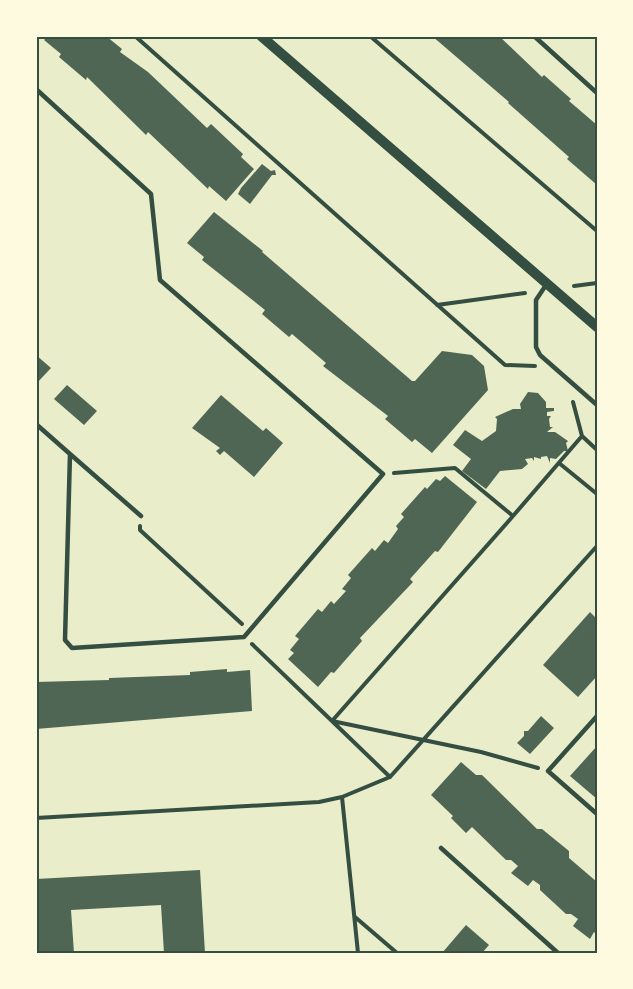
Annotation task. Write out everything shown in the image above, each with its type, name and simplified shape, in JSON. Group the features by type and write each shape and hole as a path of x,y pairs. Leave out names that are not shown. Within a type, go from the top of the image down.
{"street":[{"path":"261,36 548,288 597,327"}],"lane":[{"path":"534,36 597,93"},
{"path":"36,89 151,194 160,280 384,474 244,637 72,648 65,640 70,454"},
{"path":"548,288 536,300 536,347 540,355 597,405"},
{"path":"36,424 141,516"},
{"path":"597,716 548,771 597,814"},
{"path":"441,848 558,953"}],"path":[{"path":"135,36 505,365 536,366 543,374"},
{"path":"370,36 597,231"},
{"path":"437,306 548,288 597,283"},
{"path":"566,395 574,403 582,436 597,450"},
{"path":"332,721 582,436"},
{"path":"559,463 597,494"},
{"path":"384,474 454,468 513,516"},
{"path":"141,516 140,530 250,632"},
{"path":"36,818 319,802 342,797 390,777 597,546"},
{"path":"244,637 390,777"},
{"path":"332,721 423,740 548,771"},
{"path":"342,797 358,953"},
{"path":"355,917 397,953"}],"building":[{"path":"48,36 106,36 122,49 120,52 148,72 207,128 211,124 243,154 241,157 254,169 226,201 209,186 208,189 148,132 146,135 87,77 86,80 59,57 61,54 44,40"},
{"path":"432,36 499,36 542,77 544,75 571,99 569,101 597,125 597,185 509,102"},
{"path":"262,164 271,171 275,170 276,175 272,175 250,204 238,194"},
{"path":"214,212 263,251 412,381 415,381 442,351 472,355 484,366 488,390 432,453 415,439 412,442 385,419 388,416 323,366 326,363 292,334 289,337 262,314 265,310 202,260 204,257 187,243"},
{"path":"36,355 51,368 36,384"},
{"path":"67,385 97,411 84,425 54,399"},
{"path":"528,392 538,393 546,402 546,408 554,408 554,411 547,412 547,416 551,416 550,427 553,427 547,432 555,432 568,441 566,443 568,451 564,451 556,459 550,458 550,463 547,456 541,459 534,457 534,461 532,458 525,459 528,464 522,469 500,471 486,489 462,471 471,459 453,445 465,430 482,441 496,431 497,419 495,417 513,409 521,409 520,404"},
{"path":"221,395 263,431 266,428 283,443 254,477 224,451 220,455 216,451 220,448 192,428"},
{"path":"445,476 477,502 438,552 435,551 410,579 413,582 360,638 362,641 334,673 331,672 318,687 288,659 294,653 290,650 299,639 295,636 318,609 322,612 331,601 334,604 346,591 342,589 351,578 348,575 372,548 375,551 384,540 388,543 398,529 396,526 404,517 401,514 425,487 427,489 436,479 440,481"},
{"path":"590,612 597,619 597,676 578,697 543,665"},
{"path":"227,669 227,672 250,670 252,711 36,729 36,682 190,675 190,672"},
{"path":"541,716 554,728 530,754 517,743 524,736 524,731 528,731"},
{"path":"597,746 597,799 570,776"},
{"path":"461,762 476,775 482,775 537,829 542,829 569,851 569,858 597,882 597,935 594,932 590,939 573,926 578,919 571,914 566,914 540,890 540,885 533,880 528,886 511,873 518,866 511,860 506,860 472,827 466,833 451,818 453,816 431,795"},
{"path":"200,870 205,953 164,953 161,905 71,910 74,953 36,953 36,879"},
{"path":"466,925 489,945 482,953 442,953"}]}
